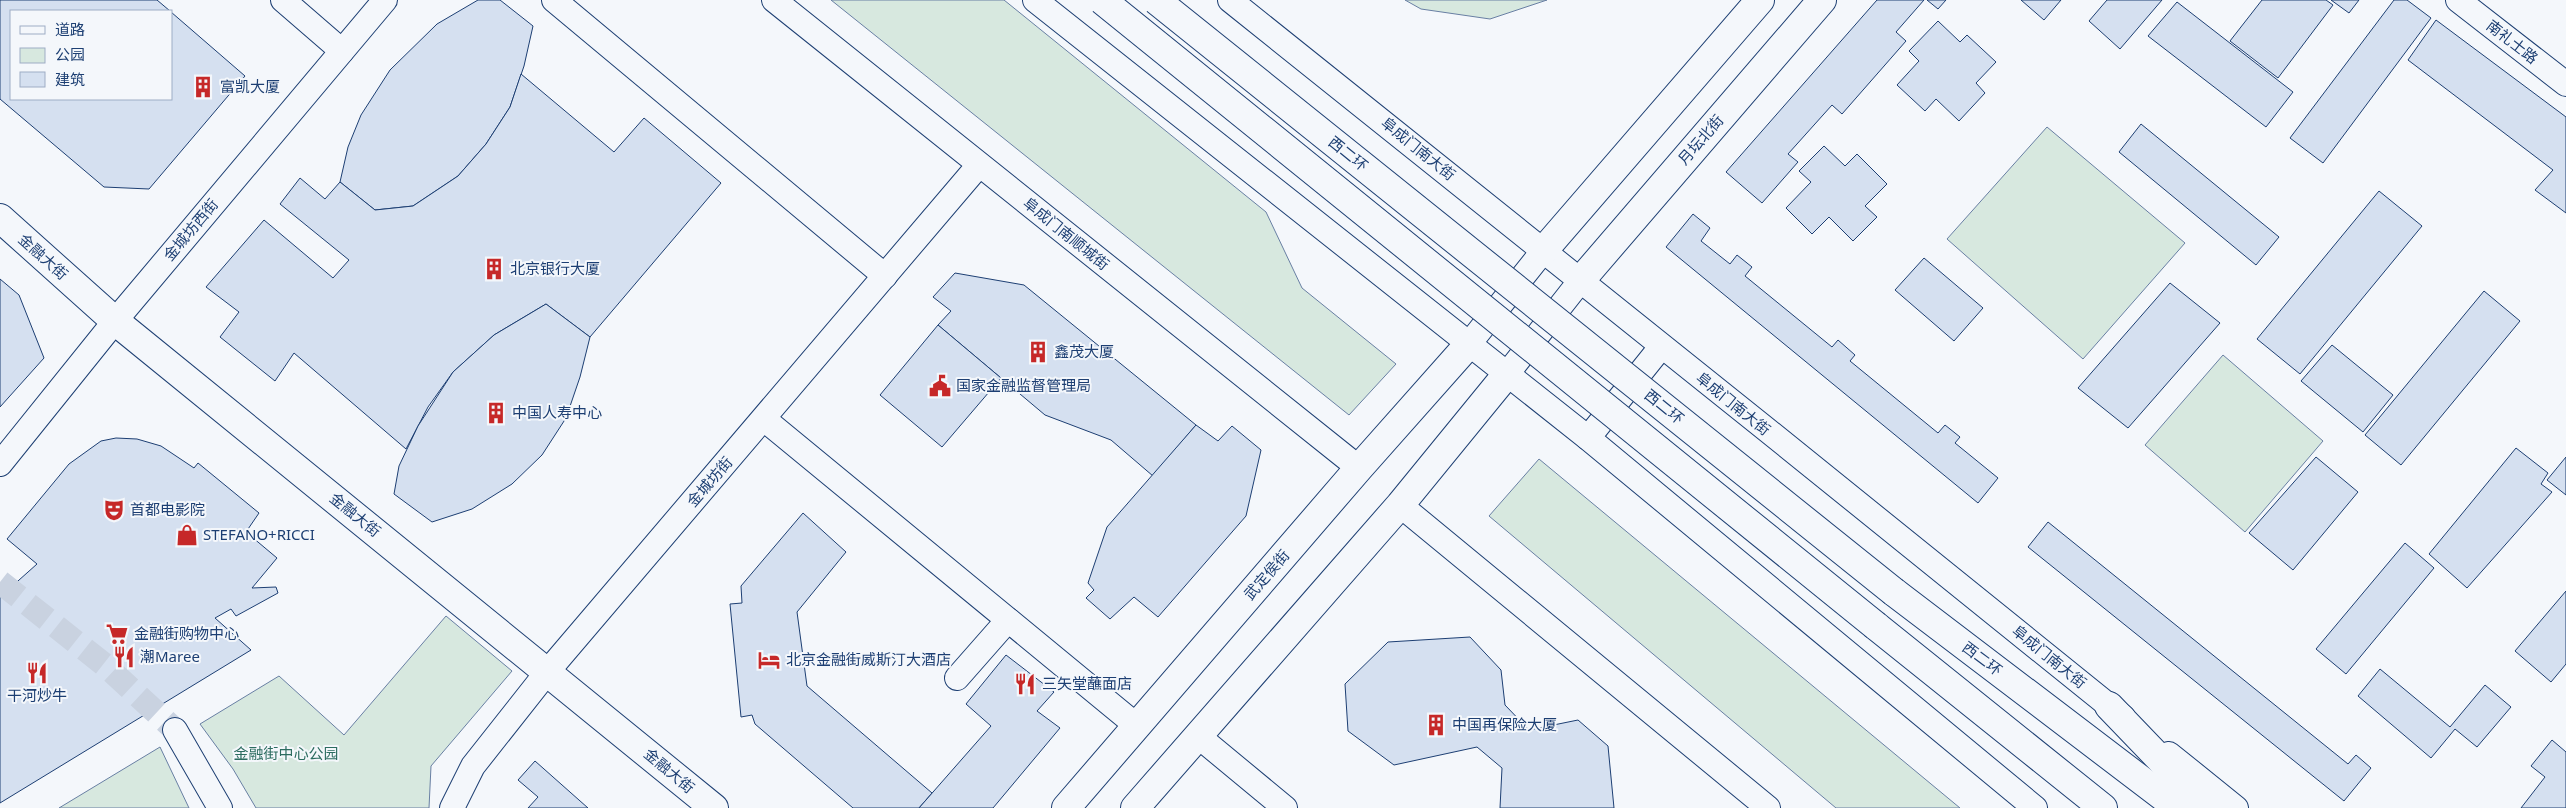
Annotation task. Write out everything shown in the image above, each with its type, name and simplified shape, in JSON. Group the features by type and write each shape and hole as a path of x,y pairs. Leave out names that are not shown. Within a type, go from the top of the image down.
{"main road":[{"path":"1102,0 2103,808"},
{"name":"西二环","path":"1156,0 1894,592 2178,808"},
{"path":"1544,250 1760,0"},
{"name":"月坛北街","path":"1581,280 1822,0"},
{"name":"金融大街","path":"0,218 111,327 548,671 714,808"},
{"path":"0,238 111,327"},
{"name":"武定侯街","path":"1066,808 1359,468 1470,344"},
{"path":"1135,808 1400,505 1507,374"},
{"path":"2109,706 2207,808"}],"street":[{"path":"283,0 342,50"},
{"name":"金城坊西街","path":"0,464 111,327 385,0"},
{"path":"554,0 885,276"},
{"name":"阜成门南顺城街","path":"774,0 1359,468"},
{"path":"1035,0 1588,438 2035,808"},
{"name":"阜成门南大街","path":"1230,0 1544,250 1661,347 2236,808"},
{"name":"南礼士路","path":"2458,0 2566,84"},
{"name":"金城坊街","path":"452,808 472,766 548,671 979,165"},
{"path":"1470,344 1544,250"},
{"path":"1507,374 1581,280"},
{"path":"1588,438 1661,347"},
{"path":"764,419 1136,726"},
{"path":"1400,505 1768,808"},
{"path":"957,678 1008,620"},
{"path":"174,730 220,808"},
{"path":"1198,736 1285,808"}],"green space":[{"path":"831,0 1004,0 1266,212 1302,288 1396,364 1349,415"},
{"path":"1405,0 1547,0 1490,19 1421,9"},
{"path":"2047,127 2185,243 2083,359 1947,239"},
{"path":"2223,355 2323,441 2245,532 2145,445"},
{"path":"1539,459 1960,808 1836,808 1489,516"},
{"name":"金融街中心公园","path":"446,616 512,671 431,766 429,808 256,808 233,769 200,724 279,676 344,735"},
{"path":"160,747 189,808 59,808"}],"building":[{"name":"富凯大厦","path":"0,0 157,0 169,10 10,10 10,100 172,100 172,13 245,76 149,189 104,187 0,99"},
{"path":"478,0 500,0 533,26 524,66 510,107 486,144 458,176 413,206 375,210 340,182 348,147 361,115 390,70 437,24"},
{"path":"1877,0 1924,0 1896,32 1906,41 1842,114 1832,105 1788,154 1798,162 1762,203 1726,172"},
{"path":"1927,0 1946,0 1938,9"},
{"path":"2021,0 2061,0 2044,20"},
{"path":"2107,0 2162,0 2120,49 2089,21"},
{"path":"2262,0 2326,0 2333,5 2278,78 2230,41"},
{"path":"2331,0 2359,0 2349,13"},
{"path":"2394,0 2407,0 2431,18 2323,163 2290,138"},
{"path":"2177,2 2293,92 2266,127 2148,36"},
{"path":"2436,20 2566,117 2566,213 2535,190 2553,170 2408,60"},
{"path":"1938,21 1960,42 1967,35 1996,62 1976,83 1985,93 1959,121 1936,99 1925,111 1897,85 1919,61 1909,51"},
{"name":"北京银行大厦","path":"521,74 614,152 644,118 721,183 590,337 546,304 494,335 453,372 428,407 406,449 294,353 275,381 220,337 239,312 206,287 264,220 333,278 349,260 280,204 300,178 325,199 340,182 375,210 413,206 458,176 486,144 510,107"},
{"path":"2141,124 2279,237 2256,265 2119,152"},
{"path":"1824,146 1845,166 1857,154 1887,184 1865,206 1877,217 1853,241 1829,217 1812,234 1786,208 1811,182 1799,171"},
{"path":"2379,191 2422,226 2300,374 2257,339"},
{"path":"1693,214 1710,228 1701,241 1730,264 1737,255 1752,267 1745,276 1832,347 1838,340 1855,355 1850,361 1938,433 1945,425 1960,437 1955,443 1998,478 1978,503 1666,247"},
{"path":"1924,258 1983,308 1954,341 1895,290"},
{"name":"鑫茂大厦","path":"955,273 1024,285 1196,425 1153,476 1111,440 1045,415 938,325 951,311 933,297"},
{"path":"0,279 19,295 44,358 0,407"},
{"path":"2170,283 2220,323 2128,428 2078,388"},
{"path":"2484,291 2520,321 2401,465 2365,435"},
{"name":"中国人寿中心","path":"546,304 590,337 580,377 566,418 542,455 512,484 472,509 432,522 394,494 399,466 418,426 453,372 494,335"},
{"name":"国家金融监督管理局","path":"938,325 1001,378 942,447 880,395"},
{"path":"2332,345 2393,395 2363,432 2301,381"},
{"path":"1196,425 1218,441 1232,426 1261,450 1246,516 1158,617 1134,597 1110,619 1086,598 1094,590 1088,583 1107,527"},
{"name":"金融街购物中心","path":"116,438 137,439 161,446 194,468 198,463 259,513 246,532 277,558 252,588 276,587 278,593 236,616 231,609 215,618 251,650 0,803 0,597 37,564 7,539 69,464 101,441"},
{"path":"2516,448 2548,473 2541,484 2552,492 2467,588 2429,554"},
{"path":"2316,457 2358,492 2293,570 2249,533"},
{"path":"2566,457 2566,495 2547,480"},
{"path":"803,513 846,552 797,612 807,686 932,793 919,808 853,808 755,724 752,715 741,717 730,604 742,603 741,586"},
{"path":"2048,522 2348,764 2356,755 2371,768 2344,801 2028,547"},
{"path":"2405,543 2434,568 2346,674 2316,649"},
{"path":"2566,591 2566,664 2551,682 2515,651"},
{"name":"中国再保险大厦","path":"1470,637 1501,670 1505,705 1529,730 1578,720 1608,746 1614,808 1500,808 1502,768 1477,747 1394,765 1348,731 1345,684 1388,642"},
{"path":"1006,655 1054,692 1037,711 1060,728 993,808 919,808 991,726 966,704"},
{"path":"2380,669 2450,727 2485,685 2511,707 2477,747 2455,729 2431,758 2358,696"},
{"path":"2552,740 2566,752 2566,808 2521,808 2545,777 2531,766"},
{"path":"535,761 588,808 528,808 538,797 518,780"}],"tunnel":[{"path":"0,582 106,666 175,730"}],"place":[{"name":"富凯大厦","path":"203,87"},
{"name":"北京银行大厦","path":"494,269"},
{"name":"鑫茂大厦","path":"1038,352"},
{"name":"国家金融监督管理局","path":"940,386"},
{"name":"中国人寿中心","path":"496,413"},
{"name":"首都电影院","path":"114,510"},
{"name":"STEFANO+RICCI","path":"187,535"},
{"name":"金融街购物中心","path":"117,634"},
{"name":"潮Maree","path":"124,657"},
{"name":"北京金融街威斯汀大酒店","path":"769,660"},
{"name":"干河炒牛","path":"37,673"},
{"name":"三矢堂蘸面店","path":"1025,684"},
{"name":"中国再保险大厦","path":"1436,725"}]}
